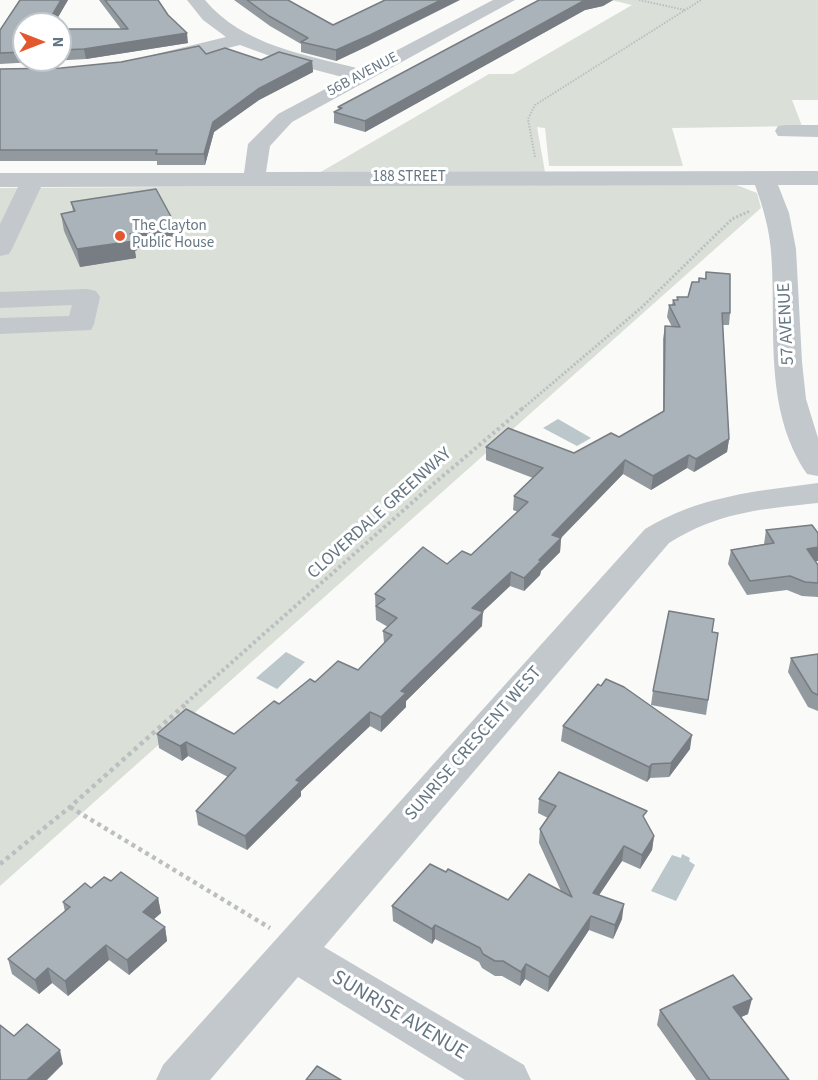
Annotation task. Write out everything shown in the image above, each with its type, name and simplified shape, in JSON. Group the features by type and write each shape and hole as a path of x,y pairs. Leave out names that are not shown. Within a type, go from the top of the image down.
{"street":[{"path":"196,0 206,14 242,39 363,76"},
{"name":"56B AVENUE","path":"254,179 259,144 275,125 295,111 506,0"},
{"path":"143,62 242,39"},
{"path":"786,131 818,131"},
{"name":"57 AVENUE","path":"764,178 783,245 791,400 799,430 818,468"},
{"name":"188 STREET","path":"0,180 818,178"},
{"path":"0,249 8,217 33,180"},
{"path":"0,300 87,297 81,324 0,326"},
{"name":"SUNRISE CRESCENT WEST","path":"180,1080 283,940 657,536 677,522 721,506 818,493"},
{"name":"SUNRISE AVENUE","path":"283,940 507,1080"}],"path":[{"path":"639,0 685,10"},
{"path":"536,162 528,119 535,105 701,0"},
{"name":"CLOVERDALE GREENWAY","path":"0,864 70,807 424,492 641,308 726,224 735,217 752,210 750,203"},
{"path":"70,807 283,940"}],"shaded area":[{"path":"611,0 818,0 818,100 792,100 802,126 672,128 683,166 549,166 545,128 537,127 545,172 319,173 489,74 513,74 632,5"},
{"path":"734,184 757,193 761,208 0,886 0,188"},
{"path":"558,419 591,438 577,446 543,428"},
{"path":"286,652 305,662 277,689 256,678"},
{"path":"682,854 690,858 689,861 695,865 676,901 651,891 672,855 681,858"}],"building":[{"path":"20,0 61,0 54,12 12,12"},
{"path":"105,0 158,0 168,15 187,33 72,50 72,29 128,29"},
{"path":"247,0 288,0 333,25 385,0 441,0 336,50 301,42 308,38 269,16"},
{"path":"539,0 585,0 365,121 334,112 342,108 338,107"},
{"path":"12,12 12,52 0,53 0,30"},
{"path":"199,46 206,54 225,48 261,60 279,52 312,61 258,89 213,122 204,154 156,154 157,150 0,150 0,69 12,69 12,72 72,72 72,67 121,62"},
{"path":"156,189 175,224 134,230 135,233 130,234 134,241 77,249 61,214 75,211 71,202"},
{"path":"706,272 730,274 730,313 722,313 729,439 696,459 689,455 653,476 625,460 552,535 561,538 524,578 511,572 472,608 483,612 401,691 406,693 381,717 370,712 296,780 300,782 245,836 196,811 236,768 186,742 180,746 157,734 186,709 234,734 274,701 279,704 310,679 315,682 338,661 358,670 392,635 383,631 397,618 376,606 385,599 375,594 423,547 447,564 462,551 471,555 528,502 514,496 543,468 486,447 508,428 574,453 611,433 619,437 664,411 665,326 680,327 669,305 675,305 673,300 678,300 677,297 688,297 692,282 699,282 699,278 706,279"},
{"path":"812,525 818,533 818,547 807,549 818,565 818,583 805,582 790,576 750,581 731,550 774,543 766,530"},
{"path":"669,611 714,619 712,632 718,633 708,700 653,691"},
{"path":"818,654 818,695 812,692 791,658"},
{"path":"606,679 624,687 692,735 671,763 652,764 649,767 563,726 598,684 601,686"},
{"path":"559,772 647,811 643,816 654,836 642,855 624,846 593,893 624,904 615,925 591,916 549,977 526,964 521,972 503,961 495,961 483,954 480,948 435,925 432,929 392,906 430,864 446,872 448,869 508,900 529,874 572,897 540,829 556,806 539,799"},
{"path":"121,872 158,898 143,912 165,927 127,960 106,945 65,981 48,968 35,980 8,959 70,907 63,902 85,883 91,888 104,877 111,881"},
{"path":"733,975 752,999 733,1007 789,1080 710,1080 660,1010"},
{"path":"27,1024 60,1050 27,1080 0,1080 0,1025 14,1036"},
{"path":"317,1066 341,1080 306,1080"}],"place":[{"name":"The Clayton Public House","path":"120,236"}]}
